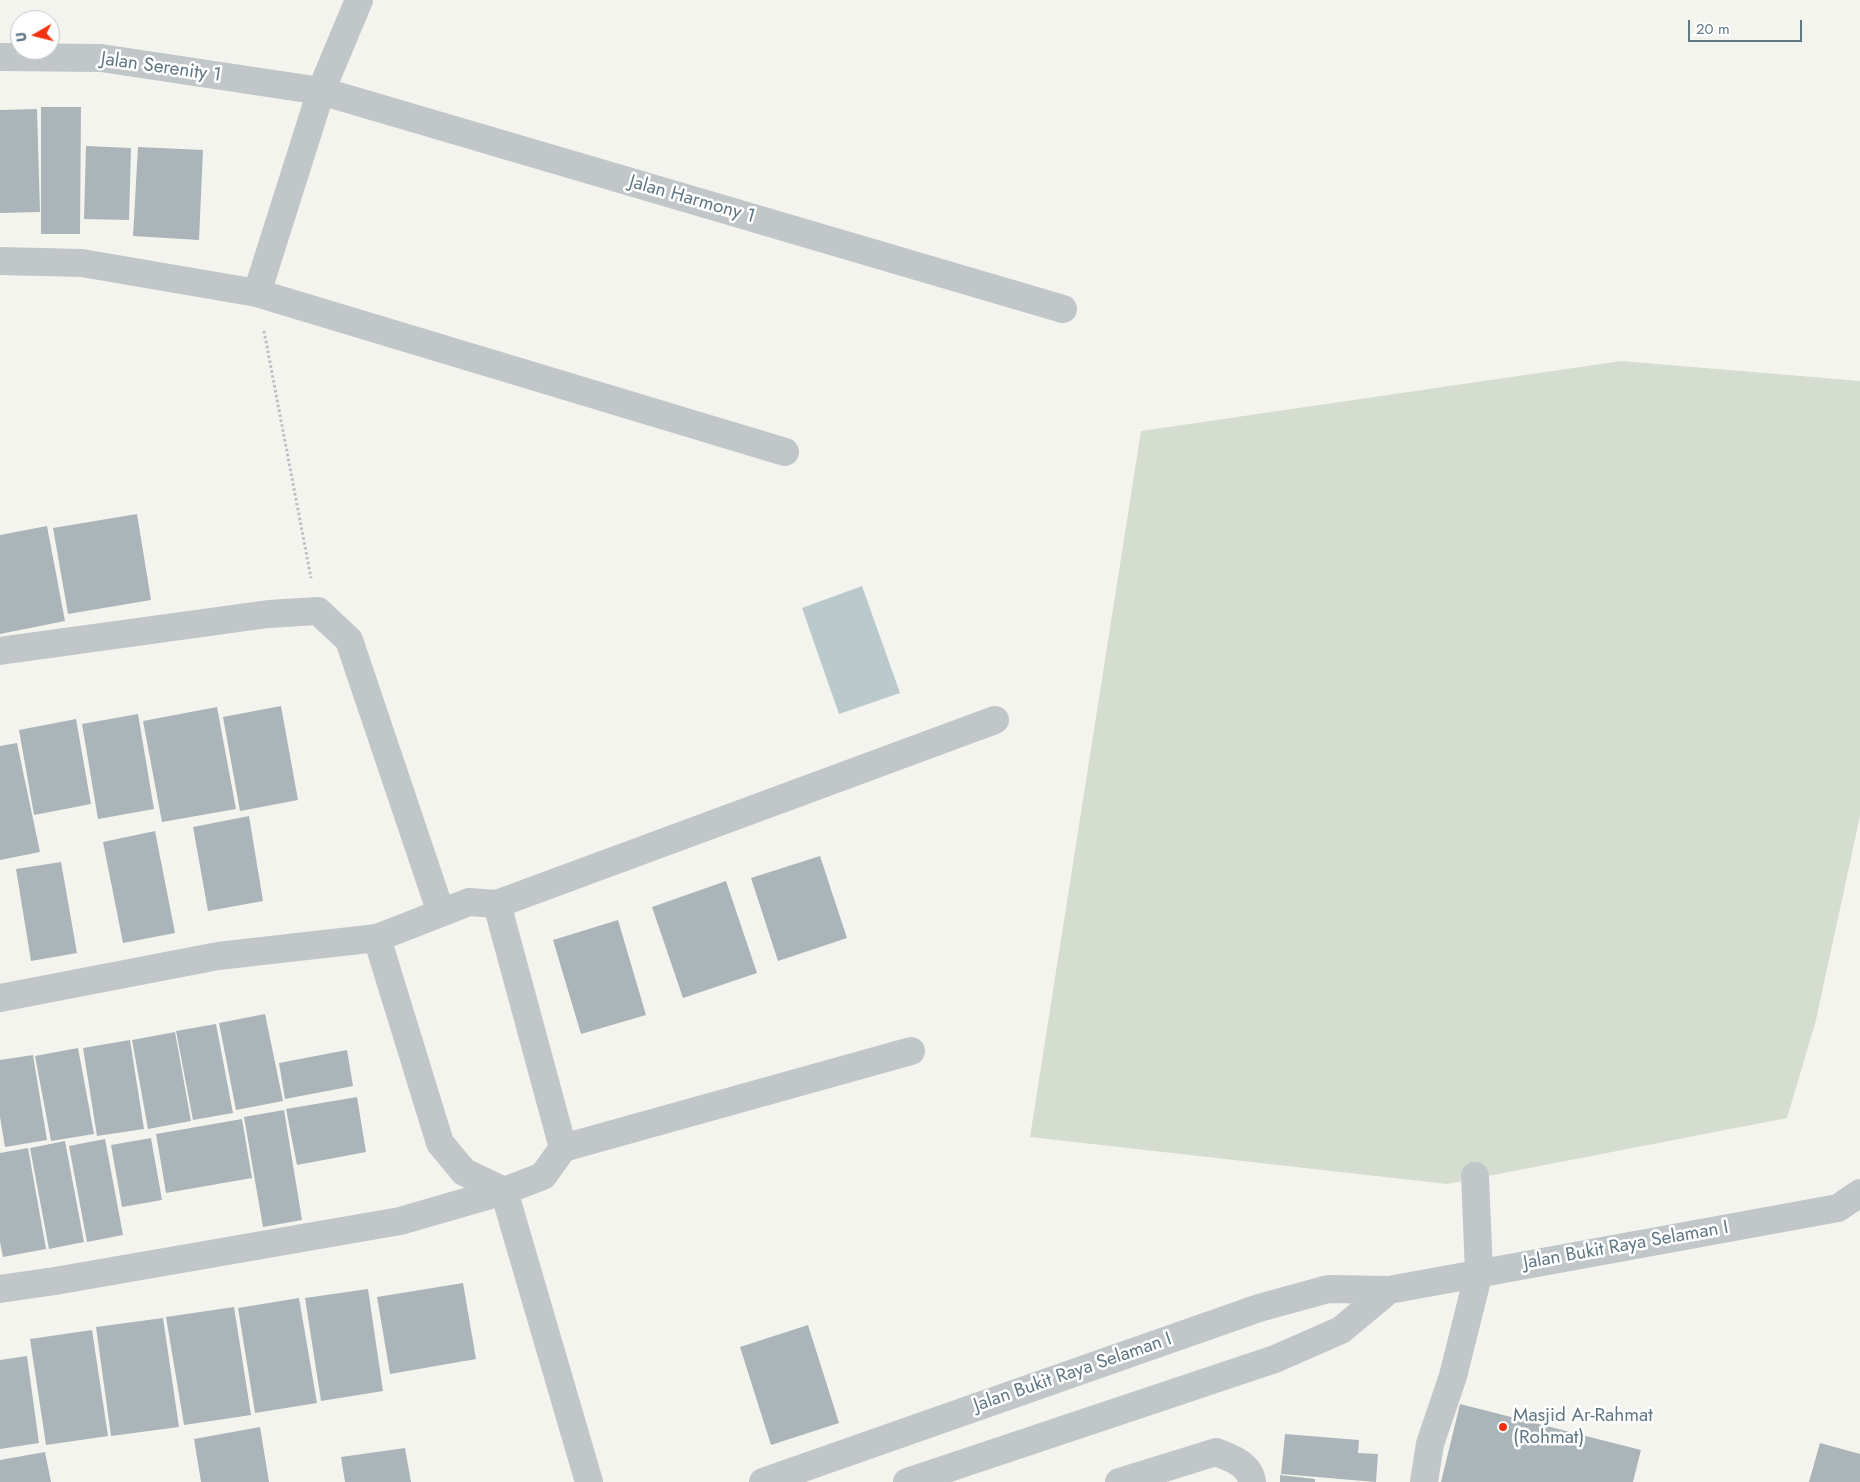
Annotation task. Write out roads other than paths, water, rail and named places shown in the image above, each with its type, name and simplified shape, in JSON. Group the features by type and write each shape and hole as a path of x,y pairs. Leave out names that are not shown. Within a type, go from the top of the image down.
{"street":[{"path":"257,293 321,91 359,0"},
{"name":"Jalan Serenity 1","path":"0,57 101,58 321,91"},
{"name":"Jalan Harmony 1","path":"321,91 1063,309"},
{"path":"0,261 82,263 257,293 785,452"},
{"path":"0,651 268,614 318,611 349,640 440,913"},
{"path":"0,998 218,956 378,938 469,902 497,904 995,720"},
{"path":"497,904 563,1148"},
{"path":"378,938 440,1143 464,1172 504,1191 589,1482"},
{"path":"0,1288 56,1281 400,1221 504,1191 543,1176 563,1148 911,1050"},
{"path":"1424,1482 1430,1444 1454,1376 1479,1272 1475,1176"},
{"name":"Jalan Bukit Raya Selaman I","path":"763,1482 1259,1308 1328,1289 1389,1290 1479,1272 1838,1208 1860,1193"},
{"name":"Jalan Bukit Raya Selaman I","path":"907,1482 1275,1359 1341,1330 1389,1290"},
{"path":"1119,1482 1216,1452 1243,1464 1252,1478 1252,1482"}],"place":[{"name":"Masjid Ar-Rahmat (Rohmat)","path":"1503,1427"}]}
